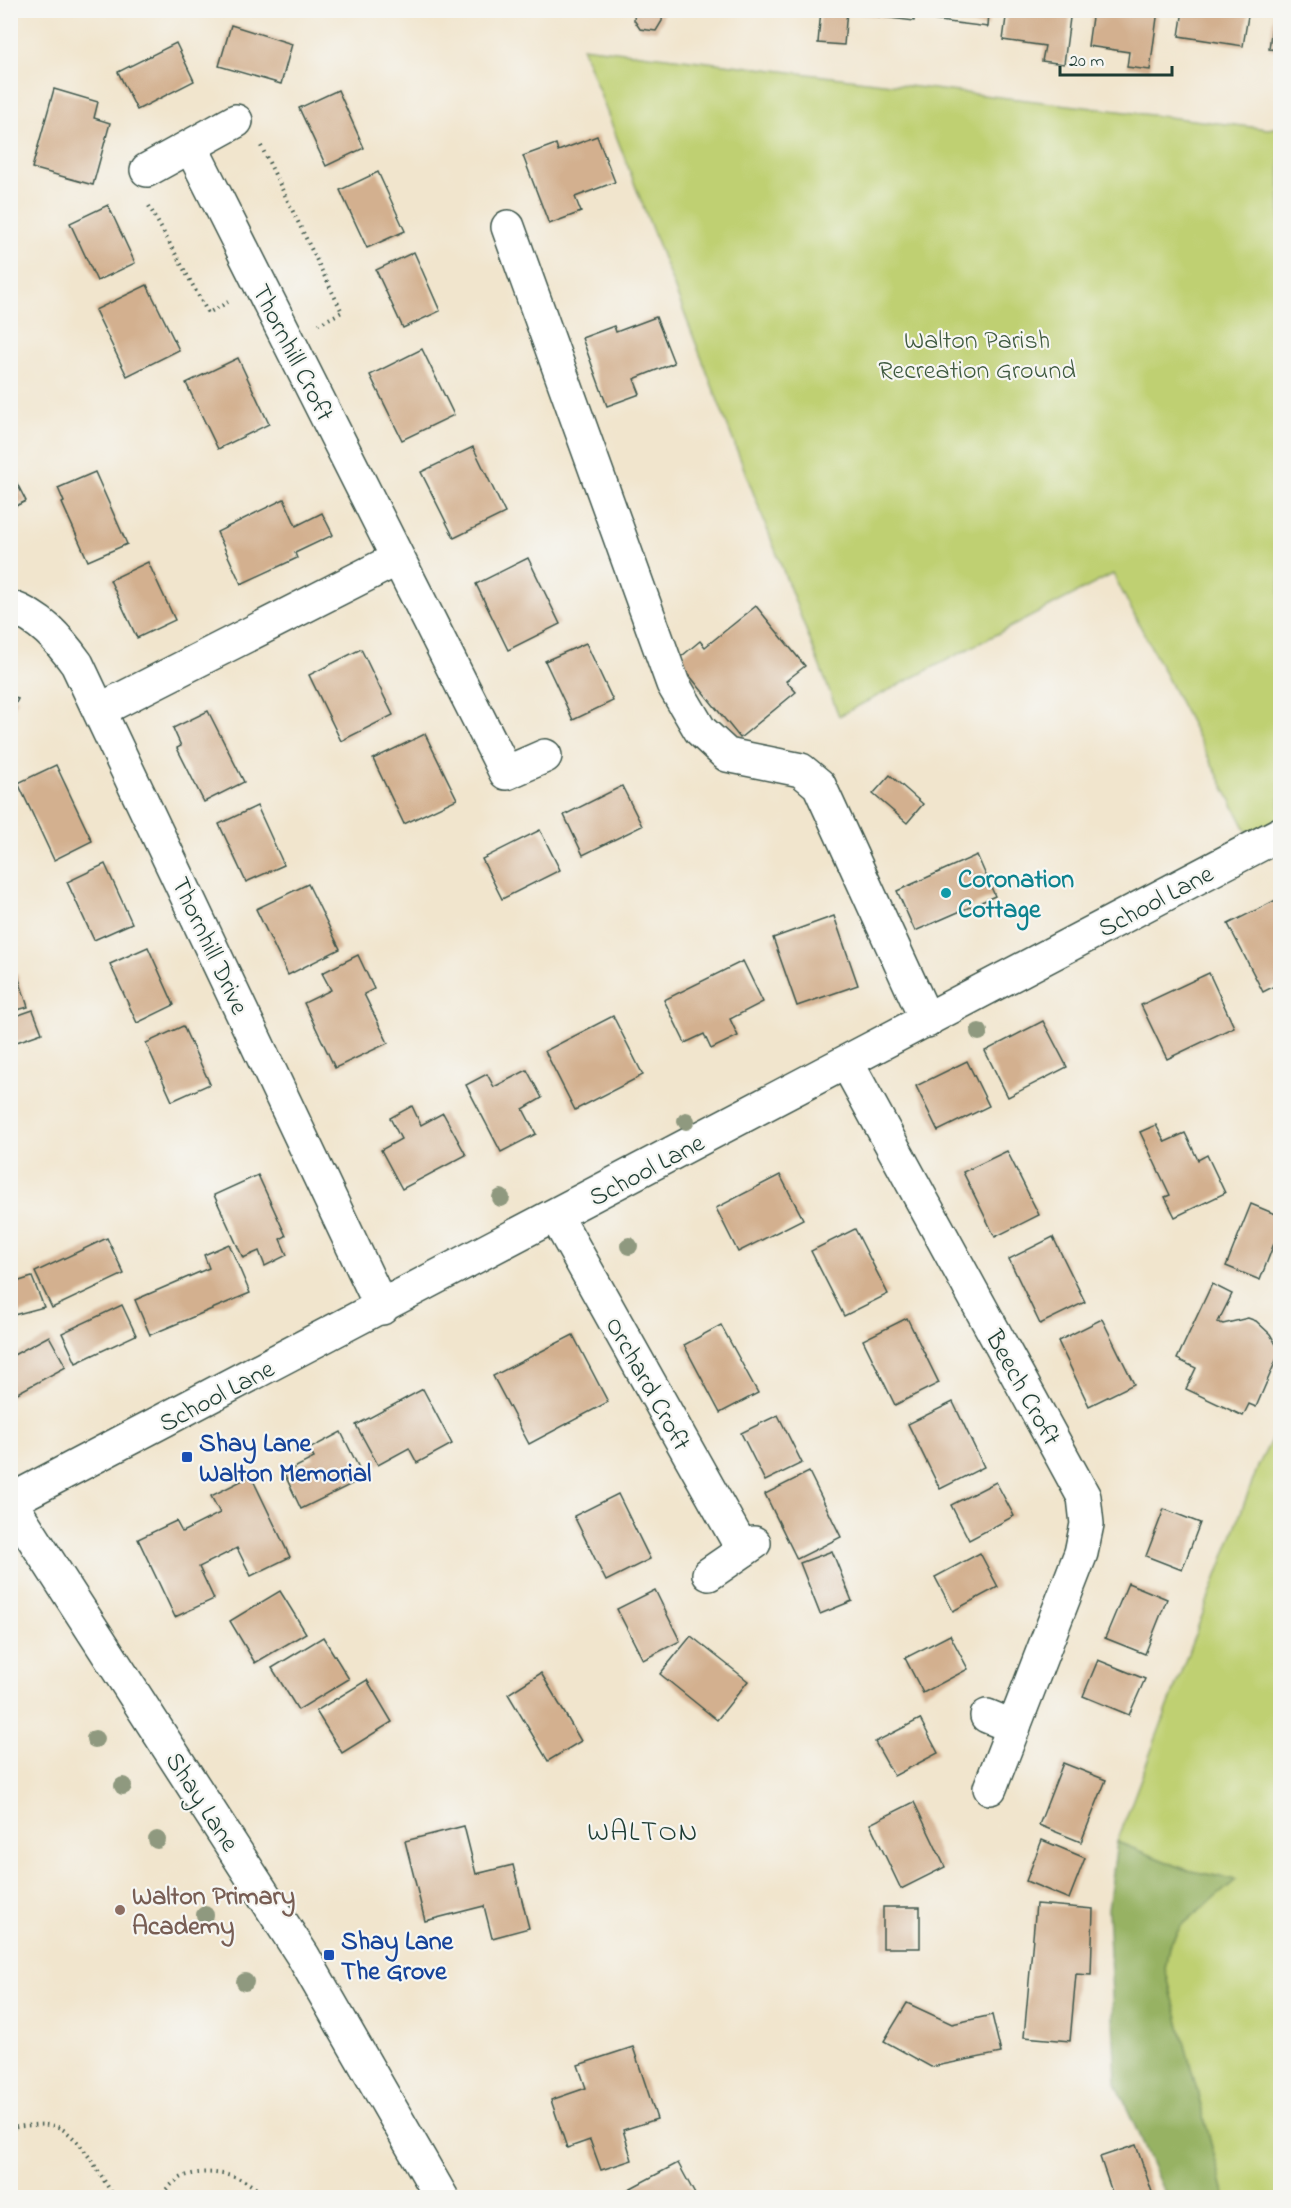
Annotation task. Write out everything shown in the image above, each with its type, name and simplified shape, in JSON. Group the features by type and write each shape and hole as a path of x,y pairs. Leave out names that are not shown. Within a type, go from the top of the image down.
{"street":[{"path":"147,170 236,121"},
{"name":"Thornhill Croft","path":"191,147 506,773 545,756"},
{"path":"508,227 673,684 700,730 727,755 801,770 819,785 927,1021"},
{"path":"100,710 397,559"},
{"name":"Thornhill Drive","path":"10,607 28,613 54,633 77,664 382,1308"},
{"name":"School Lane","path":"10,1502 1281,834"},
{"name":"Beech Croft","path":"847,1063 1084,1497 1087,1524 1081,1553 1000,1722 990,1788"},
{"name":"Orchard Croft","path":"556,1216 748,1547 709,1574"},
{"name":"Shay Lane","path":"10,1502 303,1956 442,2198"}],"path":[{"path":"236,121 246,115 342,312 288,340"},
{"path":"147,170 133,177 208,313 260,284"},
{"path":"1281,763 1278,769 1281,774"},
{"path":"10,2127 36,2124 62,2129 86,2154 115,2198"},
{"path":"158,2198 186,2175 223,2172 260,2191 264,2198"}],"green space":[{"name":"Walton Parish Recreation Ground","path":"582,47 1268,129 1280,127 1280,834 1255,847 1113,574 839,716"},
{"path":"1280,1423 1280,2197 1225,2197 1165,1969 1169,1946 1181,1926 1236,1880 1187,1870 1117,1842 1259,1464"},
{"path":"1117,1842 1187,1870 1236,1880 1181,1926 1169,1946 1165,1969 1225,2197 1166,2197 1116,2083 1108,1909"}],"building":[{"path":"635,10 663,10 662,21 656,31 640,29 634,20"},
{"path":"821,10 847,10 844,45 818,43"},
{"path":"859,10 915,10 914,21 859,14"},
{"path":"933,10 989,10 988,27 932,20"},
{"path":"1007,10 1071,10 1064,64 1042,61 1045,46 1003,40"},
{"path":"1093,10 1158,10 1150,70 1127,67 1129,52 1088,46"},
{"path":"1183,10 1249,10 1243,46 1179,36"},
{"path":"1274,10 1280,10 1280,50 1269,49"},
{"path":"231,25 292,44 281,84 219,66"},
{"path":"176,43 194,81 137,110 118,72"},
{"path":"54,89 98,102 94,118 110,123 93,185 32,168"},
{"path":"338,90 364,148 326,166 299,108"},
{"path":"597,136 615,182 575,197 581,212 549,224 523,156 556,144 558,151"},
{"path":"378,172 405,231 367,248 340,190"},
{"path":"108,205 135,263 97,281 70,223"},
{"path":"414,252 440,311 403,328 376,270"},
{"path":"147,285 179,350 127,376 95,310"},
{"path":"656,317 674,363 634,379 640,394 607,406 582,338 614,326 616,332"},
{"path":"422,349 454,415 402,440 370,375"},
{"path":"238,358 269,424 218,449 186,383"},
{"path":"473,447 505,513 454,538 421,472"},
{"path":"10,470 26,501 10,509"},
{"path":"95,472 127,544 88,561 62,503 64,502 58,488"},
{"path":"284,499 296,526 322,513 333,535 295,553 297,558 241,584 217,532"},
{"path":"528,558 560,624 508,650 476,584"},
{"path":"148,562 175,620 137,638 110,580"},
{"path":"756,606 805,666 786,681 796,692 740,738 677,660 700,641 705,647"},
{"path":"586,643 613,701 573,720 545,661"},
{"path":"361,649 393,715 341,741 309,675"},
{"path":"10,696 18,699 10,715"},
{"path":"208,711 244,782 204,802 177,748 181,746 173,728"},
{"path":"425,734 457,799 404,824 373,759"},
{"path":"56,765 92,841 54,860 18,783"},
{"path":"890,775 923,804 907,823 873,794"},
{"path":"622,786 642,826 583,855 564,815"},
{"path":"257,806 284,865 246,882 219,824"},
{"path":"540,830 560,870 502,899 482,859"},
{"name":"Coronation Cottage","path":"977,855 995,896 915,931 897,891"},
{"path":"105,864 132,923 94,940 67,882"},
{"path":"308,884 340,949 288,975 256,909"},
{"path":"1280,898 1280,983 1263,992 1228,924"},
{"path":"834,916 858,985 797,1006 773,938"},
{"path":"148,947 174,1005 137,1023 110,964"},
{"path":"358,955 374,989 364,994 388,1043 335,1068 304,1003 331,990 322,973"},
{"path":"743,961 763,1002 730,1019 738,1036 711,1049 704,1034 685,1043 664,1000"},
{"path":"17,973 28,1007 10,1012 10,975"},
{"path":"1209,973 1234,1027 1167,1059 1141,1005"},
{"path":"33,1010 42,1033 14,1043 10,1018"},
{"path":"613,1016 643,1075 575,1110 545,1051"},
{"path":"1043,1021 1067,1067 1008,1097 985,1051"},
{"path":"183,1026 210,1084 172,1101 146,1043"},
{"path":"967,1061 989,1106 938,1131 916,1086"},
{"path":"527,1070 542,1098 523,1109 536,1134 501,1152 466,1085 487,1074 494,1087"},
{"path":"412,1106 421,1125 443,1113 466,1155 402,1189 381,1150 401,1139 390,1118"},
{"path":"1156,1125 1165,1142 1185,1133 1198,1160 1207,1155 1225,1193 1175,1217 1165,1197 1170,1195 1140,1132"},
{"path":"1007,1151 1039,1215 995,1237 963,1172"},
{"path":"258,1175 286,1236 280,1239 287,1255 265,1266 259,1251 243,1258 214,1195"},
{"path":"780,1175 803,1219 738,1252 716,1208"},
{"path":"1251,1204 1280,1216 1280,1228 1260,1280 1226,1266"},
{"path":"855,1229 888,1294 844,1316 811,1251"},
{"path":"1053,1237 1085,1302 1040,1324 1009,1259"},
{"path":"107,1238 124,1274 52,1308 35,1272"},
{"path":"229,1244 250,1293 150,1335 135,1300 209,1268 204,1255"},
{"path":"32,1277 44,1307 10,1316 10,1284"},
{"path":"1212,1284 1232,1294 1218,1322 1223,1324 1248,1318 1256,1321 1270,1334 1280,1351 1256,1407 1249,1404 1243,1416 1186,1389 1196,1368 1177,1359"},
{"path":"122,1305 136,1335 76,1363 62,1333"},
{"path":"907,1318 939,1383 895,1405 863,1340"},
{"path":"1102,1319 1134,1384 1089,1406 1058,1341"},
{"path":"721,1325 758,1393 720,1413 684,1345"},
{"path":"573,1335 608,1402 529,1444 493,1376"},
{"path":"49,1336 66,1367 10,1397 10,1357"},
{"path":"423,1389 452,1444 417,1463 409,1448 378,1465 356,1425"},
{"path":"953,1402 984,1467 940,1489 908,1424"},
{"path":"778,1415 802,1463 765,1481 741,1433"},
{"path":"341,1432 364,1478 301,1509 284,1473 314,1458 309,1449"},
{"path":"809,1472 841,1537 797,1559 765,1494"},
{"path":"251,1476 290,1557 251,1576 237,1548 199,1567 214,1599 175,1617 138,1539 176,1521 182,1532 220,1513 211,1496"},
{"path":"996,1482 1014,1516 969,1540 951,1505"},
{"path":"618,1494 650,1559 606,1581 574,1516"},
{"path":"1164,1509 1200,1523 1182,1570 1146,1556"},
{"path":"832,1551 852,1601 820,1614 800,1563"},
{"path":"980,1553 998,1587 953,1611 935,1577"},
{"path":"1128,1583 1167,1599 1145,1654 1105,1638"},
{"path":"655,1590 680,1641 643,1660 617,1609"},
{"path":"280,1591 306,1633 255,1663 230,1621"},
{"path":"950,1635 968,1669 923,1693 905,1658"},
{"path":"691,1636 748,1681 717,1720 660,1674"},
{"path":"323,1637 349,1679 298,1710 272,1668"},
{"path":"1098,1660 1145,1679 1129,1715 1083,1696"},
{"path":"541,1673 581,1741 548,1761 508,1694"},
{"path":"367,1680 392,1722 342,1753 316,1711"},
{"path":"920,1719 938,1753 894,1776 875,1742"},
{"path":"1063,1763 1106,1780 1081,1842 1039,1825"},
{"path":"914,1802 945,1867 901,1889 870,1824"},
{"path":"464,1826 476,1874 513,1865 529,1928 492,1938 484,1906 425,1921 405,1841"},
{"path":"1042,1840 1085,1858 1069,1899 1026,1881"},
{"path":"1036,1904 1093,1909 1091,1975 1076,1974 1070,2041 1024,2037"},
{"path":"883,1907 920,1907 920,1948 883,1948"},
{"path":"907,2003 952,2024 992,2015 1001,2053 931,2067 884,2041"},
{"path":"633,2047 657,2119 623,2130 632,2160 601,2170 590,2140 567,2148 551,2100 586,2088 578,2065"},
{"path":"1136,2145 1154,2198 1114,2198 1100,2157"},
{"path":"678,2163 697,2198 612,2198"}],"place":[{"name":"Coronation Cottage","path":"946,893"},
{"name":"Shay Lane Walton Memorial","path":"187,1457"},
{"name":"Walton Primary Academy","path":"120,1910"},
{"name":"Shay Lane The Grove","path":"329,1955"}],"district":[{"name":"WALTON","path":"643,1830"}]}
